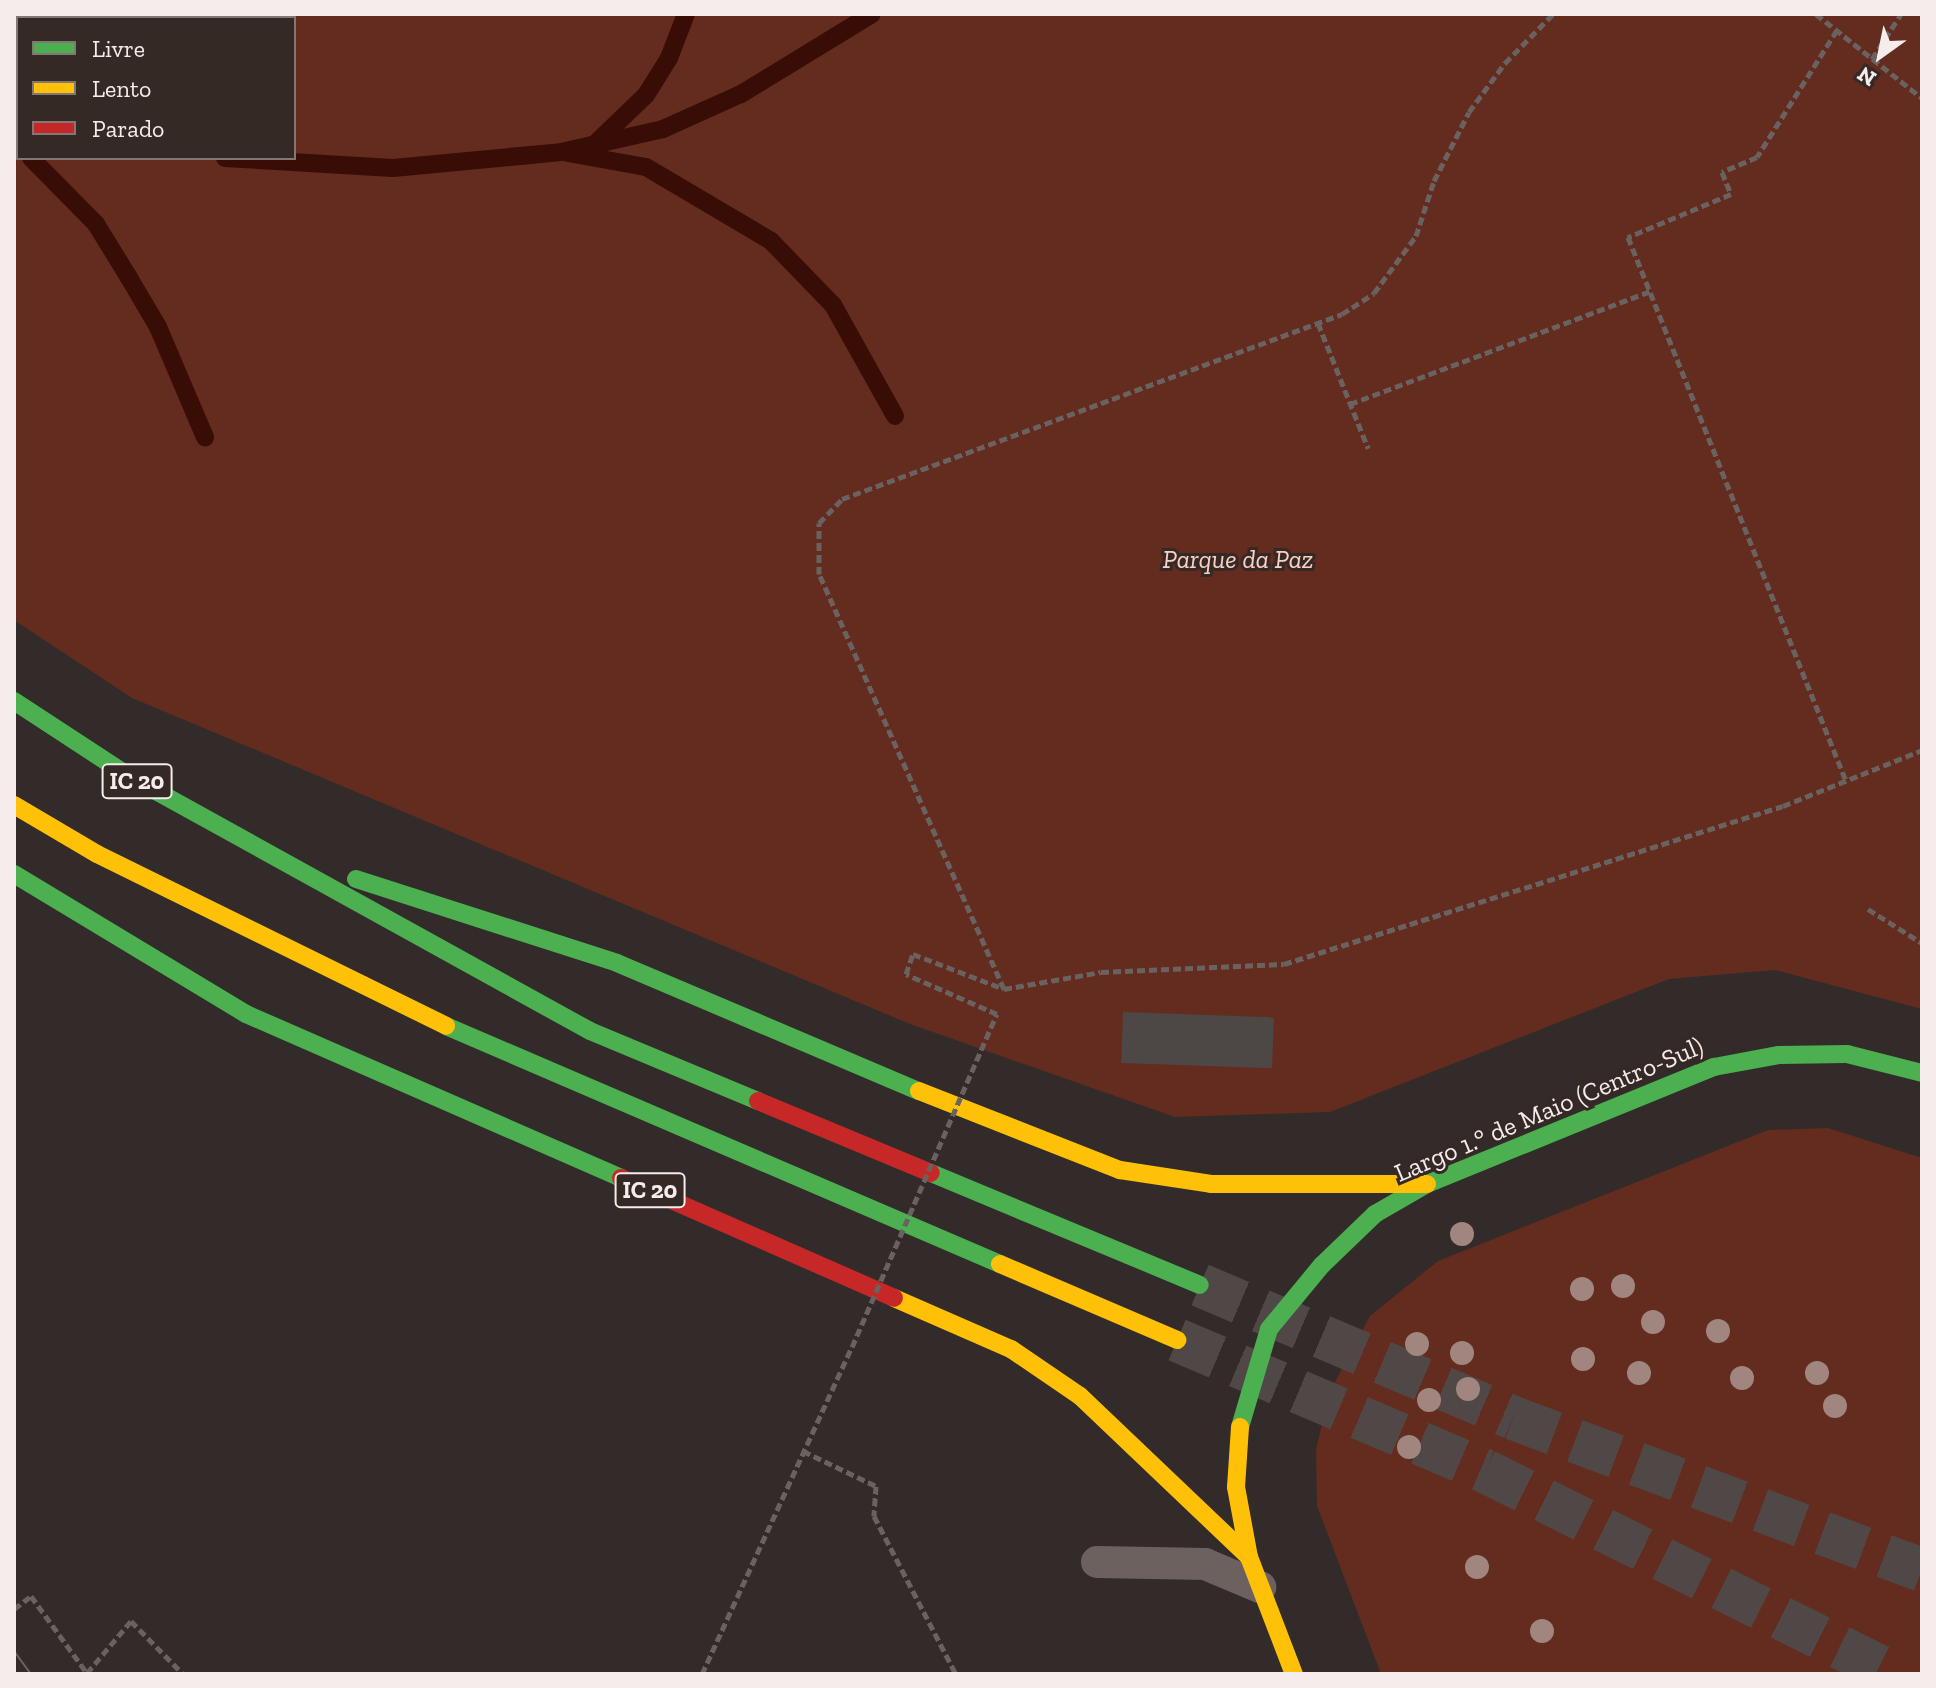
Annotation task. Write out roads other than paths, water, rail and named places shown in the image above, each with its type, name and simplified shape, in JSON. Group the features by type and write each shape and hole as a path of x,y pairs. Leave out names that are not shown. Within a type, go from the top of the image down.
{"highway":[{"name":"IC 20","path":"14,701 127,775 266,849 617,963 1016,1132 1120,1170 1211,1184 1427,1184"},
{"path":"14,805 97,854 390,1002 1177,1340"},
{"path":"266,849 590,1031 1200,1285"},
{"name":"IC 20","path":"14,874 246,1014 1011,1349 1080,1396 1254,1572"},
{"name":"Largo 1.° de Maio (Centro-Sul)","path":"1294,1674 1254,1572 1236,1487 1240,1423 1269,1329 1322,1265 1375,1214 1427,1184 1714,1067 1779,1055 1847,1054 1922,1073"}],"lane":[{"path":"1097,1562 1205,1564 1254,1572"}],"waterway":[{"path":"595,144 646,95 669,58 686,14"},
{"path":"259,160 393,168 561,152 663,129 741,94 872,14"},
{"path":"568,153 646,167 771,241 833,305 895,416"},
{"path":"33,160 96,224 158,327 205,437"}],"tunnel":[{"path":"1200,1285 1513,1418 1922,1570"},
{"path":"1177,1340 1485,1471 1894,1674"}],"tram line":[{"path":"14,1651 31,1674"}],"park label":[{"name":"Parque da Paz","path":"1238,560"}]}
